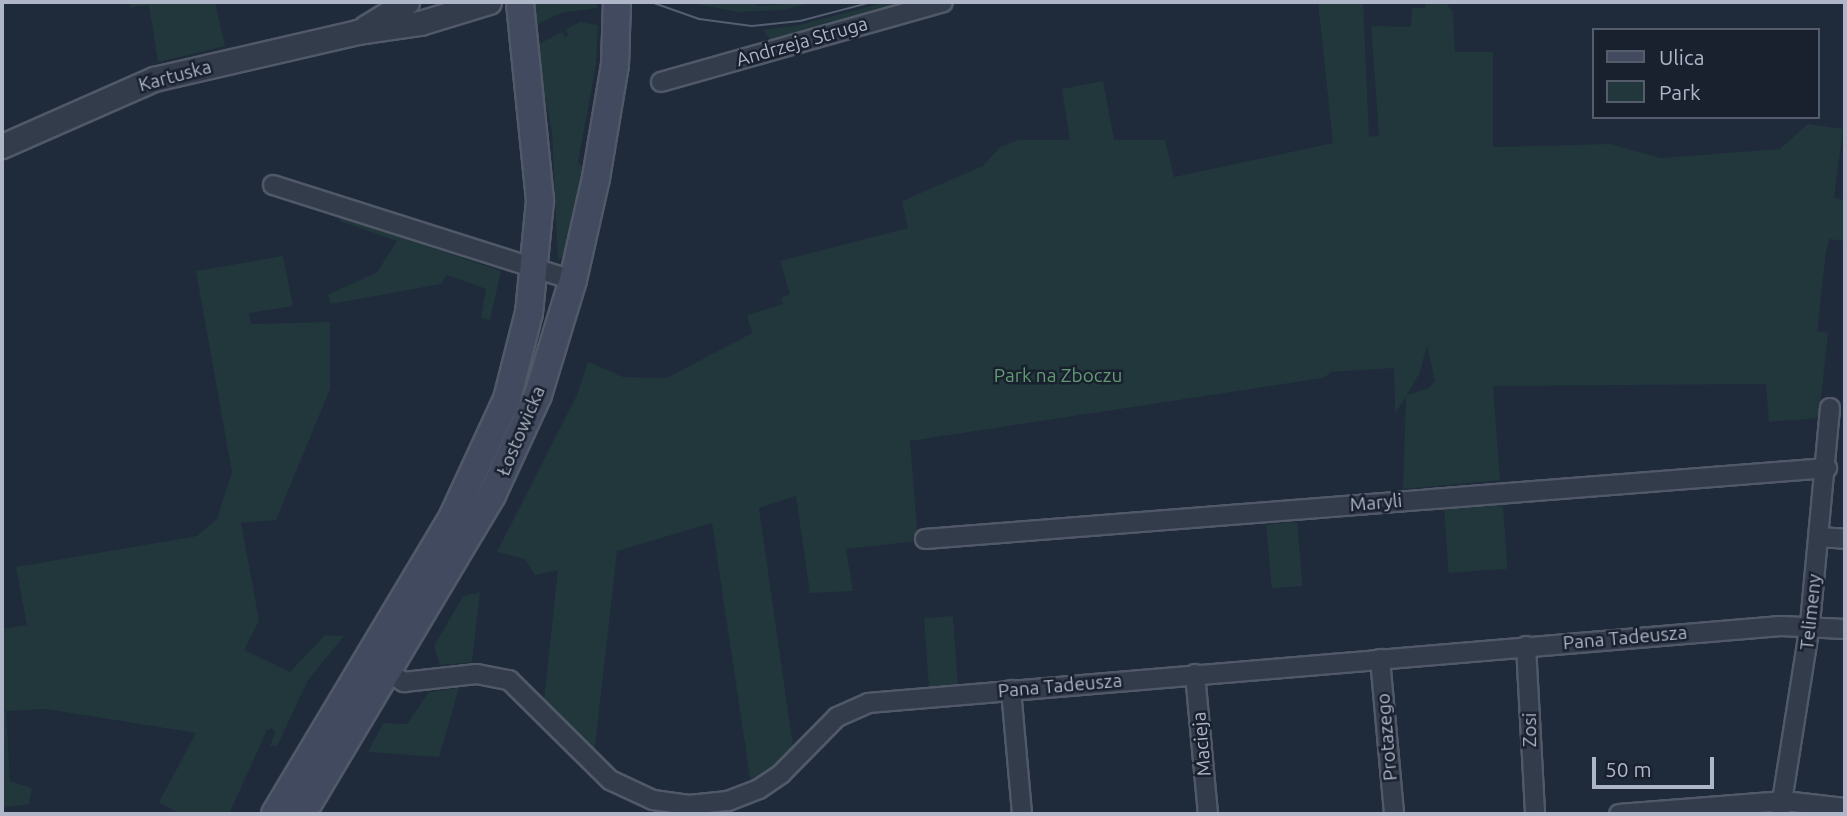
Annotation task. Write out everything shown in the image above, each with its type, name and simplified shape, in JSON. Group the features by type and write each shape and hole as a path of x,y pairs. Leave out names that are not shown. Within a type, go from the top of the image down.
{"main road":[{"name":"Łostowicka","path":"275,814 376,645 485,452 523,344 536,269 540,200 520,2"},
{"name":"Łostowicka","path":"302,814 492,495 538,395 573,280 609,110 617,2"}],"street":[{"name":"Kartuska","path":"357,32 407,2"},
{"name":"Kartuska","path":"2,146 154,79 357,32 420,23 489,2"},
{"name":"Andrzeja Struga","path":"661,82 943,2"},
{"path":"273,184 573,280"},
{"name":"Telimeny","path":"1782,807 1810,624 1830,408"},
{"name":"Maryli","path":"925,539 1826,468"},
{"path":"1819,537 1845,539"},
{"name":"Pana Tadeusza","path":"388,669 404,682 477,674 509,680 610,780 653,800 689,805 728,801 768,784 837,717 857,705 1195,674 1810,624 1845,629"},
{"path":"376,645 388,669"},
{"name":"Zosi","path":"1525,646 1535,814"},
{"name":"Protazego","path":"1380,659 1394,814"},
{"name":"Macieja","path":"1195,674 1208,814"},
{"path":"1012,690 1022,814"},
{"path":"1619,814 1782,807 1845,808"}],"green space":[{"path":"129,2 215,2 225,46 158,62 149,5 130,7"},
{"path":"597,2 597,8 561,13 534,26 532,3"},
{"path":"686,2 755,2 757,6 812,2 784,10 738,12"},
{"path":"887,2 917,2 773,44 763,30 795,26"},
{"name":"Park na Zboczu","path":"1318,2 1363,2 1369,137 1379,135 1371,26 1411,27 1412,8 1425,8 1426,2 1445,2 1453,12 1455,52 1493,52 1493,147 1610,144 1661,158 1780,149 1808,124 1843,129 1834,198 1845,200 1845,241 1829,239 1826,253 1817,331 1828,333 1819,418 1769,422 1766,384 1493,386 1500,480 1403,489 1406,397 1395,413 1394,368 1332,372 1323,378 910,441 918,541 846,549 853,591 810,593 796,496 759,508 793,747 767,776 751,784 712,523 617,551 594,756 544,699 558,570 535,575 525,559 497,552 577,395 588,362 623,377 667,378 752,333 747,315 783,304 781,298 790,294 780,261 908,228 902,201 983,166 1000,147 1018,140 1070,140 1062,89 1103,81 1114,140 1165,140 1174,177 1333,143","holes":["1427,345 1435,381 1429,388 1407,395 1420,372"]},
{"path":"580,22 598,25 596,65 578,162 584,168 583,180 566,254 558,261 552,132 535,46 562,32 565,37 569,35 566,29"},
{"path":"341,217 501,271 490,320 481,318 486,289 447,275 441,284 331,304 328,295 377,272 397,241 340,221"},
{"path":"283,256 293,306 249,313 251,324 330,322 330,389 276,520 241,523 259,620 244,650 290,672 325,635 344,636 308,680 277,746 270,746 275,733 272,728 267,730 229,814 180,814 159,802 196,733 46,709 6,711 10,781 32,788 29,804 2,808 2,629 27,625 16,567 197,536 217,519 232,472 196,271"},
{"path":"1503,505 1507,569 1449,573 1444,509"},
{"path":"1297,522 1303,586 1272,588 1266,525"},
{"path":"480,592 472,662 440,665 434,646 463,596"},
{"path":"953,616 958,686 929,688 924,618"},
{"path":"459,688 439,757 368,752 383,723 407,724 429,692"}],"tram line":[{"path":"651,2 699,19 752,26 800,21 872,2"}]}
